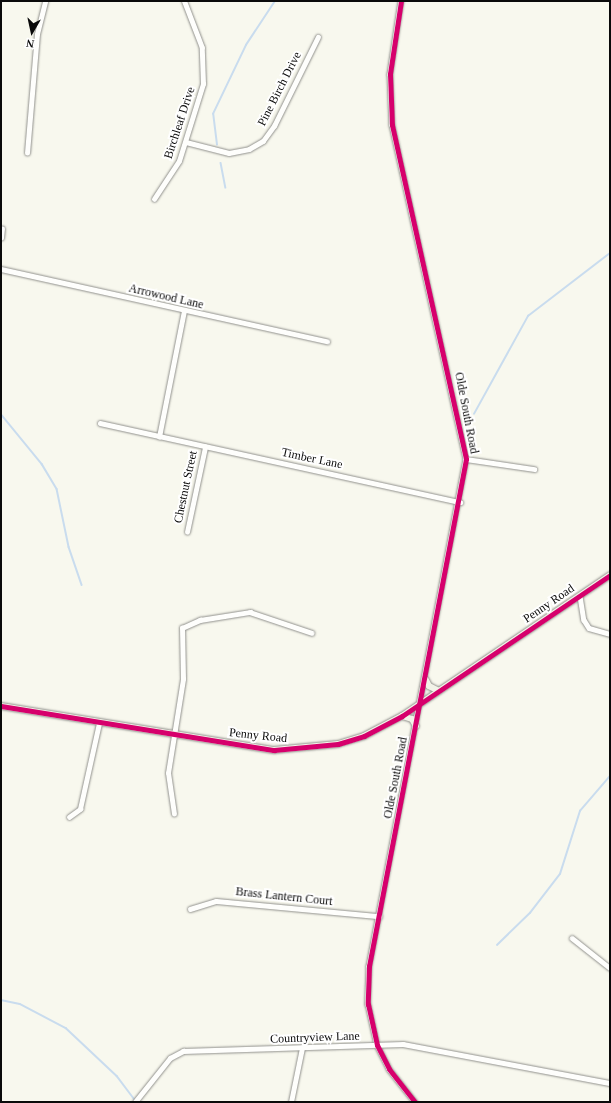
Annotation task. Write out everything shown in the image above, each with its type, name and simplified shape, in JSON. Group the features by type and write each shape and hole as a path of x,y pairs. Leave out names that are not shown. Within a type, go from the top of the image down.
{"street":[{"path":"27,153 37,34 45,1"},
{"name":"Birchleaf Drive","path":"154,199 171,177 186,142 201,93 204,66 199,39 184,1"},
{"name":"Olde South Road","path":"401,1 390,74 392,125 466,459 460,502 422,703 416,726 378,916 368,986 377,1045 389,1069 414,1102"},
{"name":"Pine Birch Drive","path":"186,142 229,153 249,149 263,140 274,126 318,36"},
{"path":"1,238 2,229"},
{"name":"Arrowood Lane","path":"1,269 184,311 327,341"},
{"path":"159,436 184,311"},
{"name":"Timber Lane","path":"100,423 460,502"},
{"name":"Chestnut Street","path":"187,532 205,447"},
{"path":"466,459 534,469"},
{"name":"Penny Road","path":"1,706 274,750 304,750 364,736 402,716 610,575"},
{"path":"580,596 584,620 589,628 610,634"},
{"path":"174,814 168,781 184,666 182,632 186,624 250,612 312,633"},
{"path":"426,680 429,686 439,691"},
{"path":"402,716 412,719 416,726"},
{"path":"69,817 80,809 99,723"},
{"name":"Brass Lantern Court","path":"190,909 207,903 227,902 378,916"},
{"path":"572,938 610,968"},
{"name":"Countryview Lane","path":"135,1102 170,1058 183,1051 377,1045 426,1046 610,1083"},
{"path":"291,1102 302,1048"}],"waterway":[{"path":"217,145 213,114 246,45 275,1"},
{"path":"221,163 226,188"},
{"path":"474,414 528,316 610,253"},
{"path":"1,414 42,464 57,489 69,547 82,585"},
{"path":"497,945 530,913 560,874 580,811 610,776"},
{"path":"1,1000 20,1004 66,1028 117,1076 135,1100"}],"cycle path":[{"path":"401,1 390,74 392,125 466,459 369,966 368,1004 377,1045 389,1069 415,1102"},
{"path":"1,706 274,750 338,744 364,736 402,716 610,575"}]}
